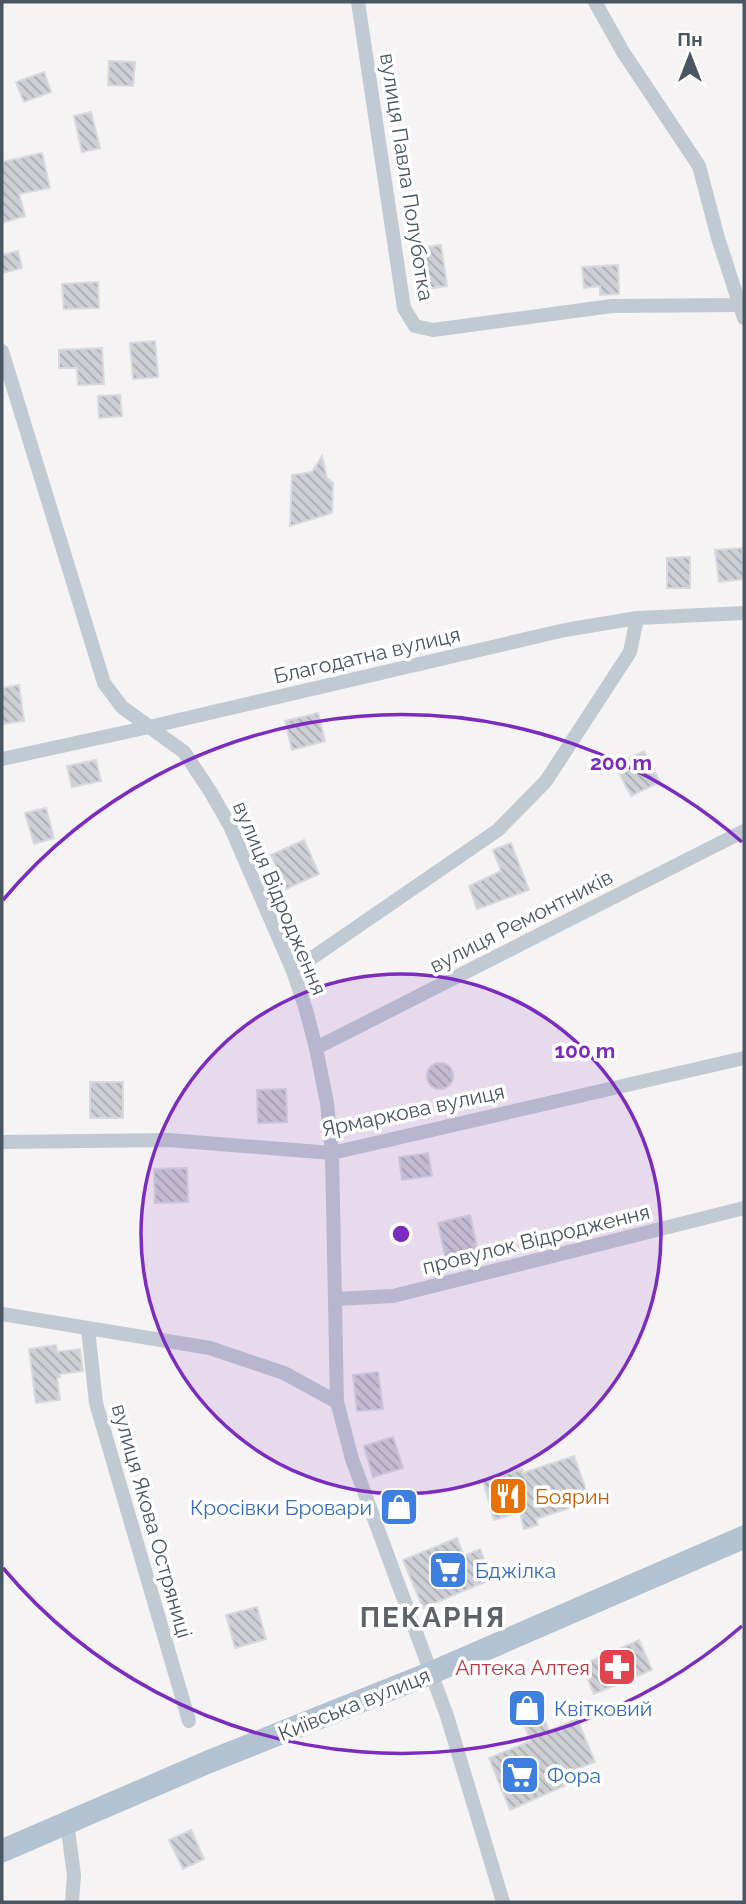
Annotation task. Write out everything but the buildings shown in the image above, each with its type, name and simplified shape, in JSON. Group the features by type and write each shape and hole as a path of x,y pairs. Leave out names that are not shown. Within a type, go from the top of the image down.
{"main road":[{"name":"Київська вулиця","path":"2,1851 208,1762 431,1673 744,1537"}],"street":[{"name":"вулиця Павла Полуботка","path":"358,2 404,308 415,326 433,330 612,306 743,308"},
{"path":"595,2 623,52 699,166 718,237 743,308"},
{"name":"вулиця Відродження","path":"2,351 104,683 122,707 184,752 230,826 293,971 316,1048 327,1104 332,1153 337,1402 352,1459 447,1716 503,1902"},
{"name":"Благодатна вулиця","path":"2,759 552,633 636,618 744,613"},
{"path":"293,971 498,830 546,781 630,652 636,618"},
{"name":"вулиця Ремонтників","path":"316,1048 744,831"},
{"name":"Ярмаркова вулиця","path":"2,1142 169,1140 332,1153 744,1058"},
{"name":"провулок Відродження","path":"336,1299 393,1296 744,1208"},
{"path":"2,1314 210,1348 284,1373 337,1402"},
{"name":"вулиця Якова Остряниці","path":"88,1329 96,1403 189,1721"},
{"path":"67,1823 74,1875 72,1902"}],"place":[{"name":"Боярин","path":"508,1496"},
{"name":"Кросівки Бровари","path":"399,1507"},
{"name":"Бджілка","path":"448,1570"},
{"name":"Аптека Алтея","path":"617,1667"},
{"name":"Квітковий","path":"527,1708"},
{"name":"Фора","path":"520,1775"}],"district":[{"name":"ПЕКАРНЯ","path":"433,1617"}]}
